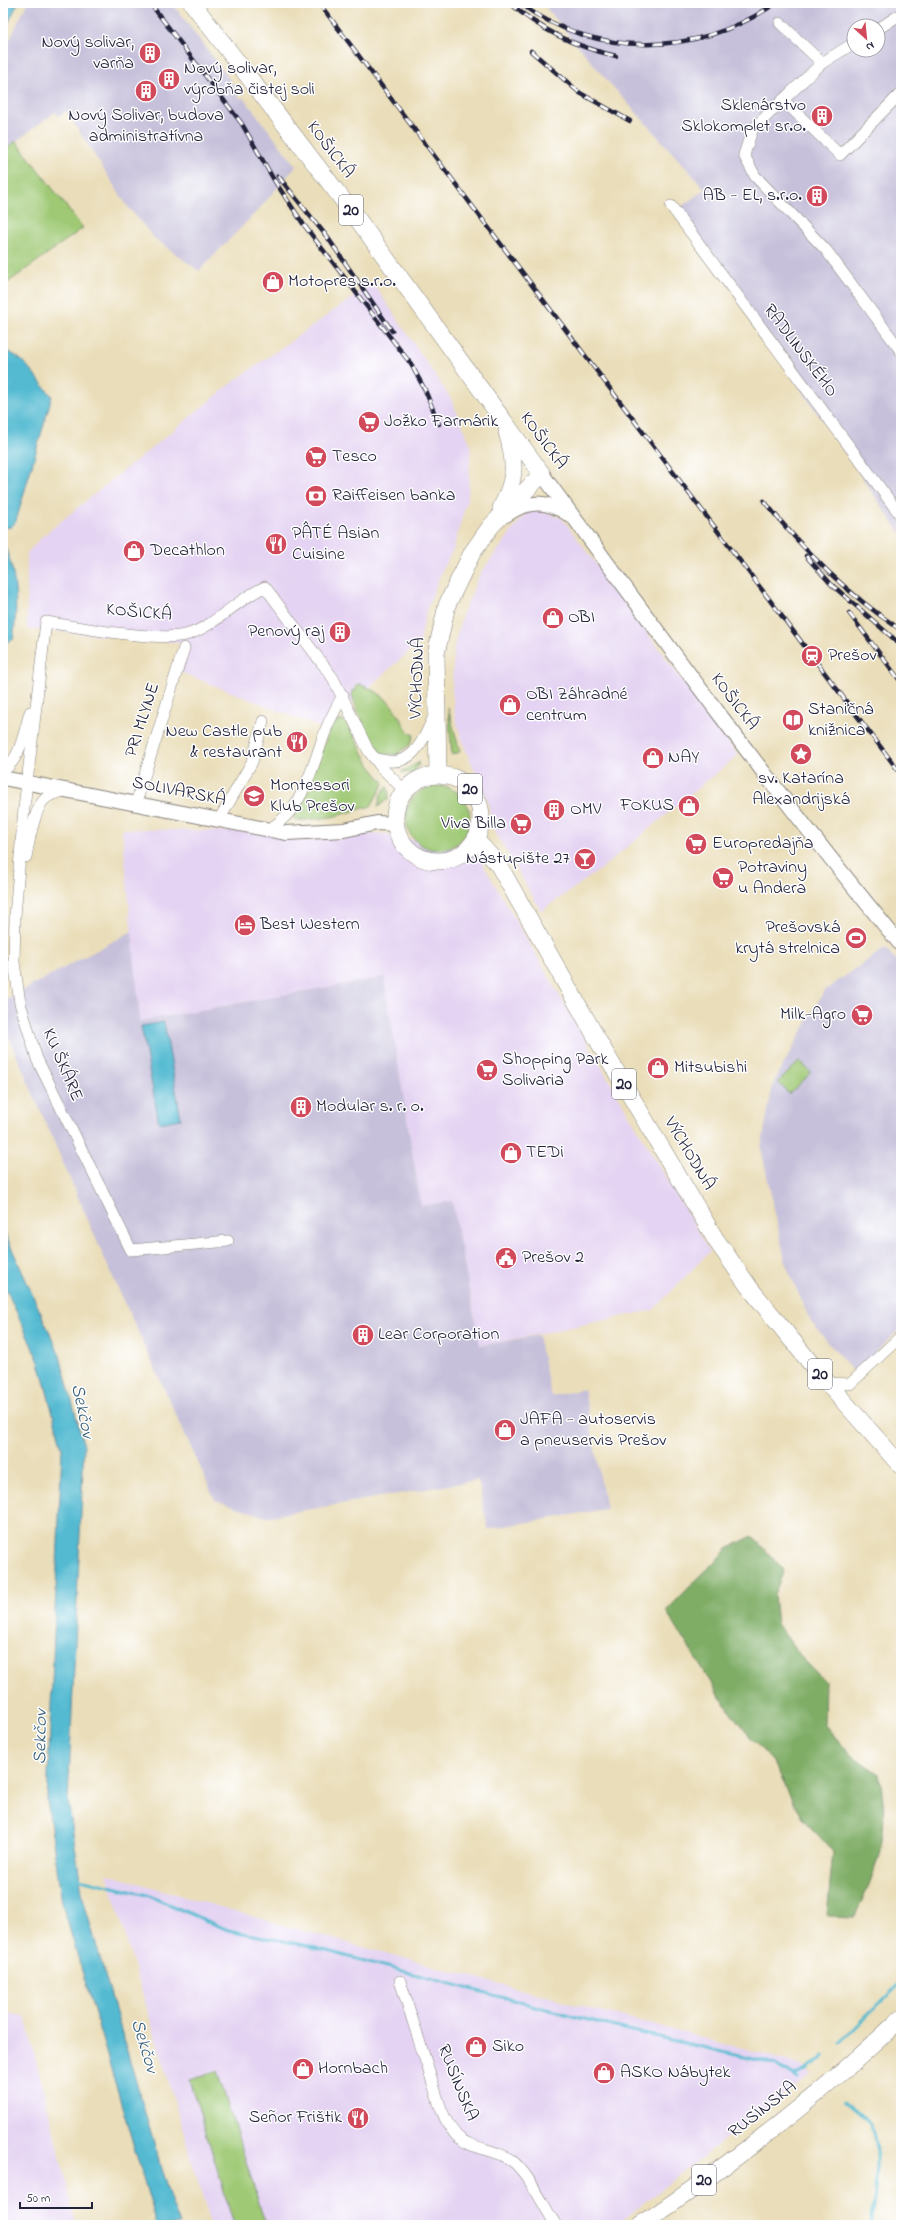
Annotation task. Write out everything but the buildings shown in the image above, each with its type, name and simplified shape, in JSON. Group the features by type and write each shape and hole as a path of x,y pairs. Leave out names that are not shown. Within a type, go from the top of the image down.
{"main road":[{"name":"KOŠICKÁ","path":"192,3 359,221 542,474"},
{"path":"491,526 510,492 514,469 513,452 504,422"},
{"name":"VÝCHODNÁ","path":"438,774 436,654 445,612 458,579 472,553 491,526 542,474"},
{"name":"20","path":"438,774 457,779 473,791 480,803 482,816 481,828 476,840 467,851 455,858 441,861 427,860 416,855 406,847 398,837 395,824 395,812 398,800 404,790 419,779 438,774"},
{"name":"VÝCHODNÁ","path":"476,840 498,864 604,1051 716,1240 750,1287 827,1383 901,1466"},
{"name":"RUSÍNSKA","path":"642,2224 808,2102 901,2018"}],"street":[{"path":"886,24 901,14"},
{"path":"780,23 822,63"},
{"path":"846,48 822,63 752,130 744,155 754,176 826,250 901,352"},
{"path":"783,100 840,156 901,93"},
{"name":"RADLINSKÉHO","path":"671,206 901,516"},
{"name":"KOŠICKÁ","path":"542,474 741,745 901,945"},
{"path":"491,526 519,507 539,503 555,505 573,517"},
{"name":"KOŠICKÁ","path":"28,782 46,622 155,636 177,637 189,635 204,627 253,592 264,587 333,678 343,695"},
{"name":"PRI MLYNE","path":"136,803 184,648"},
{"path":"3,771 10,766 16,756 39,681"},
{"path":"343,695 373,756 404,790"},
{"path":"267,830 282,821 300,795 309,777 327,727 343,695"},
{"path":"373,756 389,761 401,760 411,756 419,748 436,713"},
{"path":"219,820 252,762 263,721"},
{"name":"SOLIVARSKÁ","path":"3,778 286,833 312,833 344,830 377,823 395,824"},
{"name":"KU ŠKÁRE","path":"28,782 17,897 14,962 20,1003 35,1052 131,1250 228,1241"},
{"path":"17,897 35,820 42,803 52,794 71,791"},
{"path":"849,1407 850,1384 901,1336"},
{"path":"827,1383 850,1384"},
{"name":"RUSÍNSKA","path":"400,1981 439,2101 449,2126 457,2136 469,2144 498,2152 512,2161 532,2186 552,2222"},
{"path":"552,2222 565,2225"}],"shaded area":[{"path":"27,3 172,3 240,93 237,95 241,99 243,97 296,166 260,208 199,271 154,238 128,207 66,111 59,116 55,112 3,151 3,54"},
{"path":"542,3 901,3 901,534 677,210 705,189 605,78"},
{"path":"373,283 451,399 471,445 468,496 453,550 443,568 426,611 420,642 322,728 173,669 181,643 27,629 27,553 44,535 233,382"},
{"path":"539,510 562,518 738,755 597,872 541,911 490,823 489,804 462,741 455,716 452,690 454,647 462,616 480,574 526,512"},
{"path":"122,829 387,834 477,854 710,1251 653,1310 480,1346 452,1201 421,1207 384,977 140,1021"},
{"path":"132,931 140,1021 384,977 421,1206 452,1201 480,1346 538,1335 551,1396 584,1389 606,1509 488,1529 478,1480 266,1517 215,1500 106,1262 3,1024 3,1001"},
{"path":"885,948 901,965 901,1328 854,1373 811,1322 786,1265 761,1148 773,1084 824,991"},
{"path":"107,1874 296,1929 799,2064 810,2074 615,2225 211,2225"},
{"path":"3,2012 25,2016 77,2225 3,2225"}],"green space":[{"path":"16,141 83,228 3,286 3,151"},
{"path":"359,684 378,693 390,703 409,733 414,735 410,745 399,752 400,755 382,754 367,735 352,696 352,690 355,691 356,685"},
{"path":"448,708 460,752 452,755"},
{"path":"341,720 346,722 370,766 384,783 371,806 332,817 297,821 293,818 301,804 332,724"},
{"path":"420,762 413,773 401,772"},
{"path":"432,786 444,786 461,795 468,806 470,818 468,830 461,841 444,850 432,850 420,845 411,836 406,824 406,812 411,800 420,791"},
{"path":"387,787 389,792 388,799 378,807 381,794"},
{"path":"800,1061 811,1073 789,1094 778,1082"},
{"path":"752,1536 784,1570 774,1595 777,1624 802,1658 825,1681 824,1724 850,1754 879,1774 884,1813 883,1831 871,1881 855,1917 827,1916 833,1851 801,1817 773,1762 746,1732 723,1702 666,1611 727,1549"},
{"path":"217,2071 266,2225 234,2225 190,2079"}],"water":[{"path":"3,3 18,3 3,34"},
{"path":"3,350 18,357 52,396 16,521 11,527 3,528"},
{"path":"3,542 8,554 14,578 16,615 13,640 10,640 3,646"},
{"path":"164,1022 181,1119 159,1123 141,1026"},
{"path":"3,1229 60,1356 84,1446 68,1800 83,1899 168,2192 180,2225 157,2225 62,1903 47,1800 62,1448 39,1362 3,1282"}],"waterway":[{"path":"76,1878 147,1895 228,1930 308,1946 615,2027 775,2064 797,2078"},
{"path":"841,2042 901,1982"},
{"path":"794,2076 824,2057"},
{"path":"844,2102 857,2111 869,2123 874,2132 876,2141 877,2165 870,2225"}],"railway":[{"path":"150,3 242,124 274,180 304,225 411,364 425,390 439,424"},
{"path":"319,3 901,774"},
{"path":"510,3 522,13 559,36 587,48 616,56"},
{"path":"519,3 549,21 581,34 614,42 648,44 681,41 714,34 746,21 776,3"},
{"path":"531,51 580,93 630,121"},
{"path":"278,176 328,238 392,331"},
{"path":"764,501 811,555 845,587 901,630"},
{"path":"806,556 831,584 901,645"},
{"path":"849,613 901,682"}],"place":[{"name":"Nový solivar, varňa","path":"150,53"},
{"name":"Nový solivar, výrobňa čistej soli","path":"169,79"},
{"name":"Nový Solivar, budova administratívna","path":"146,91"},
{"name":"Sklenárstvo Sklokomplet sr.o.","path":"822,116"},
{"name":"AB - EL, s.r.o.","path":"817,196"},
{"name":"Motopres s.r.o.","path":"273,282"},
{"name":"Jožko Farmárik","path":"369,422"},
{"name":"Tesco","path":"316,457"},
{"name":"Raiffeisen banka","path":"316,496"},
{"name":"PÂTÉ Asian Cuisine","path":"276,544"},
{"name":"Decathlon","path":"134,551"},
{"name":"OBI","path":"553,618"},
{"name":"Penový raj","path":"340,632"},
{"name":"Prešov","path":"812,656"},
{"name":"OBI Záhradné centrum","path":"510,705"},
{"name":"Staničná knižnica","path":"793,720"},
{"name":"New Castle pub & restaurant","path":"297,742"},
{"name":"sv. Katarína Alexandrijská","path":"801,754"},
{"name":"NAY","path":"653,758"},
{"name":"Montessori Klub Prešov","path":"254,796"},
{"name":"FOKUS","path":"689,806"},
{"name":"OMV","path":"554,810"},
{"name":"Viva Billa","path":"521,824"},
{"name":"Europredajňa","path":"696,844"},
{"name":"Nástupište 27","path":"585,859"},
{"name":"Potraviny u Andera","path":"723,878"},
{"name":"Best Western","path":"245,925"},
{"name":"Prešovská krytá strelnica","path":"856,938"},
{"name":"Milk-Agro","path":"862,1015"},
{"name":"Mitsubishi","path":"658,1068"},
{"name":"Shopping Park Solivaria","path":"487,1070"},
{"name":"Modular s. r. o.","path":"301,1107"},
{"name":"TEDi","path":"511,1153"},
{"name":"Prešov 2","path":"506,1258"},
{"name":"Lear Corporation","path":"363,1335"},
{"name":"JAFA - autoservis a pneuservis Prešov","path":"505,1430"},
{"name":"Siko","path":"476,2047"},
{"name":"Hornbach","path":"303,2069"},
{"name":"ASKO Nábytek","path":"604,2073"},
{"name":"Señor Frištik","path":"358,2118"}],"water label":[{"name":"Sekčov","path":"82,1411"},
{"name":"Sekčov","path":"41,1737"},
{"name":"Sekčov","path":"144,2046"}]}
